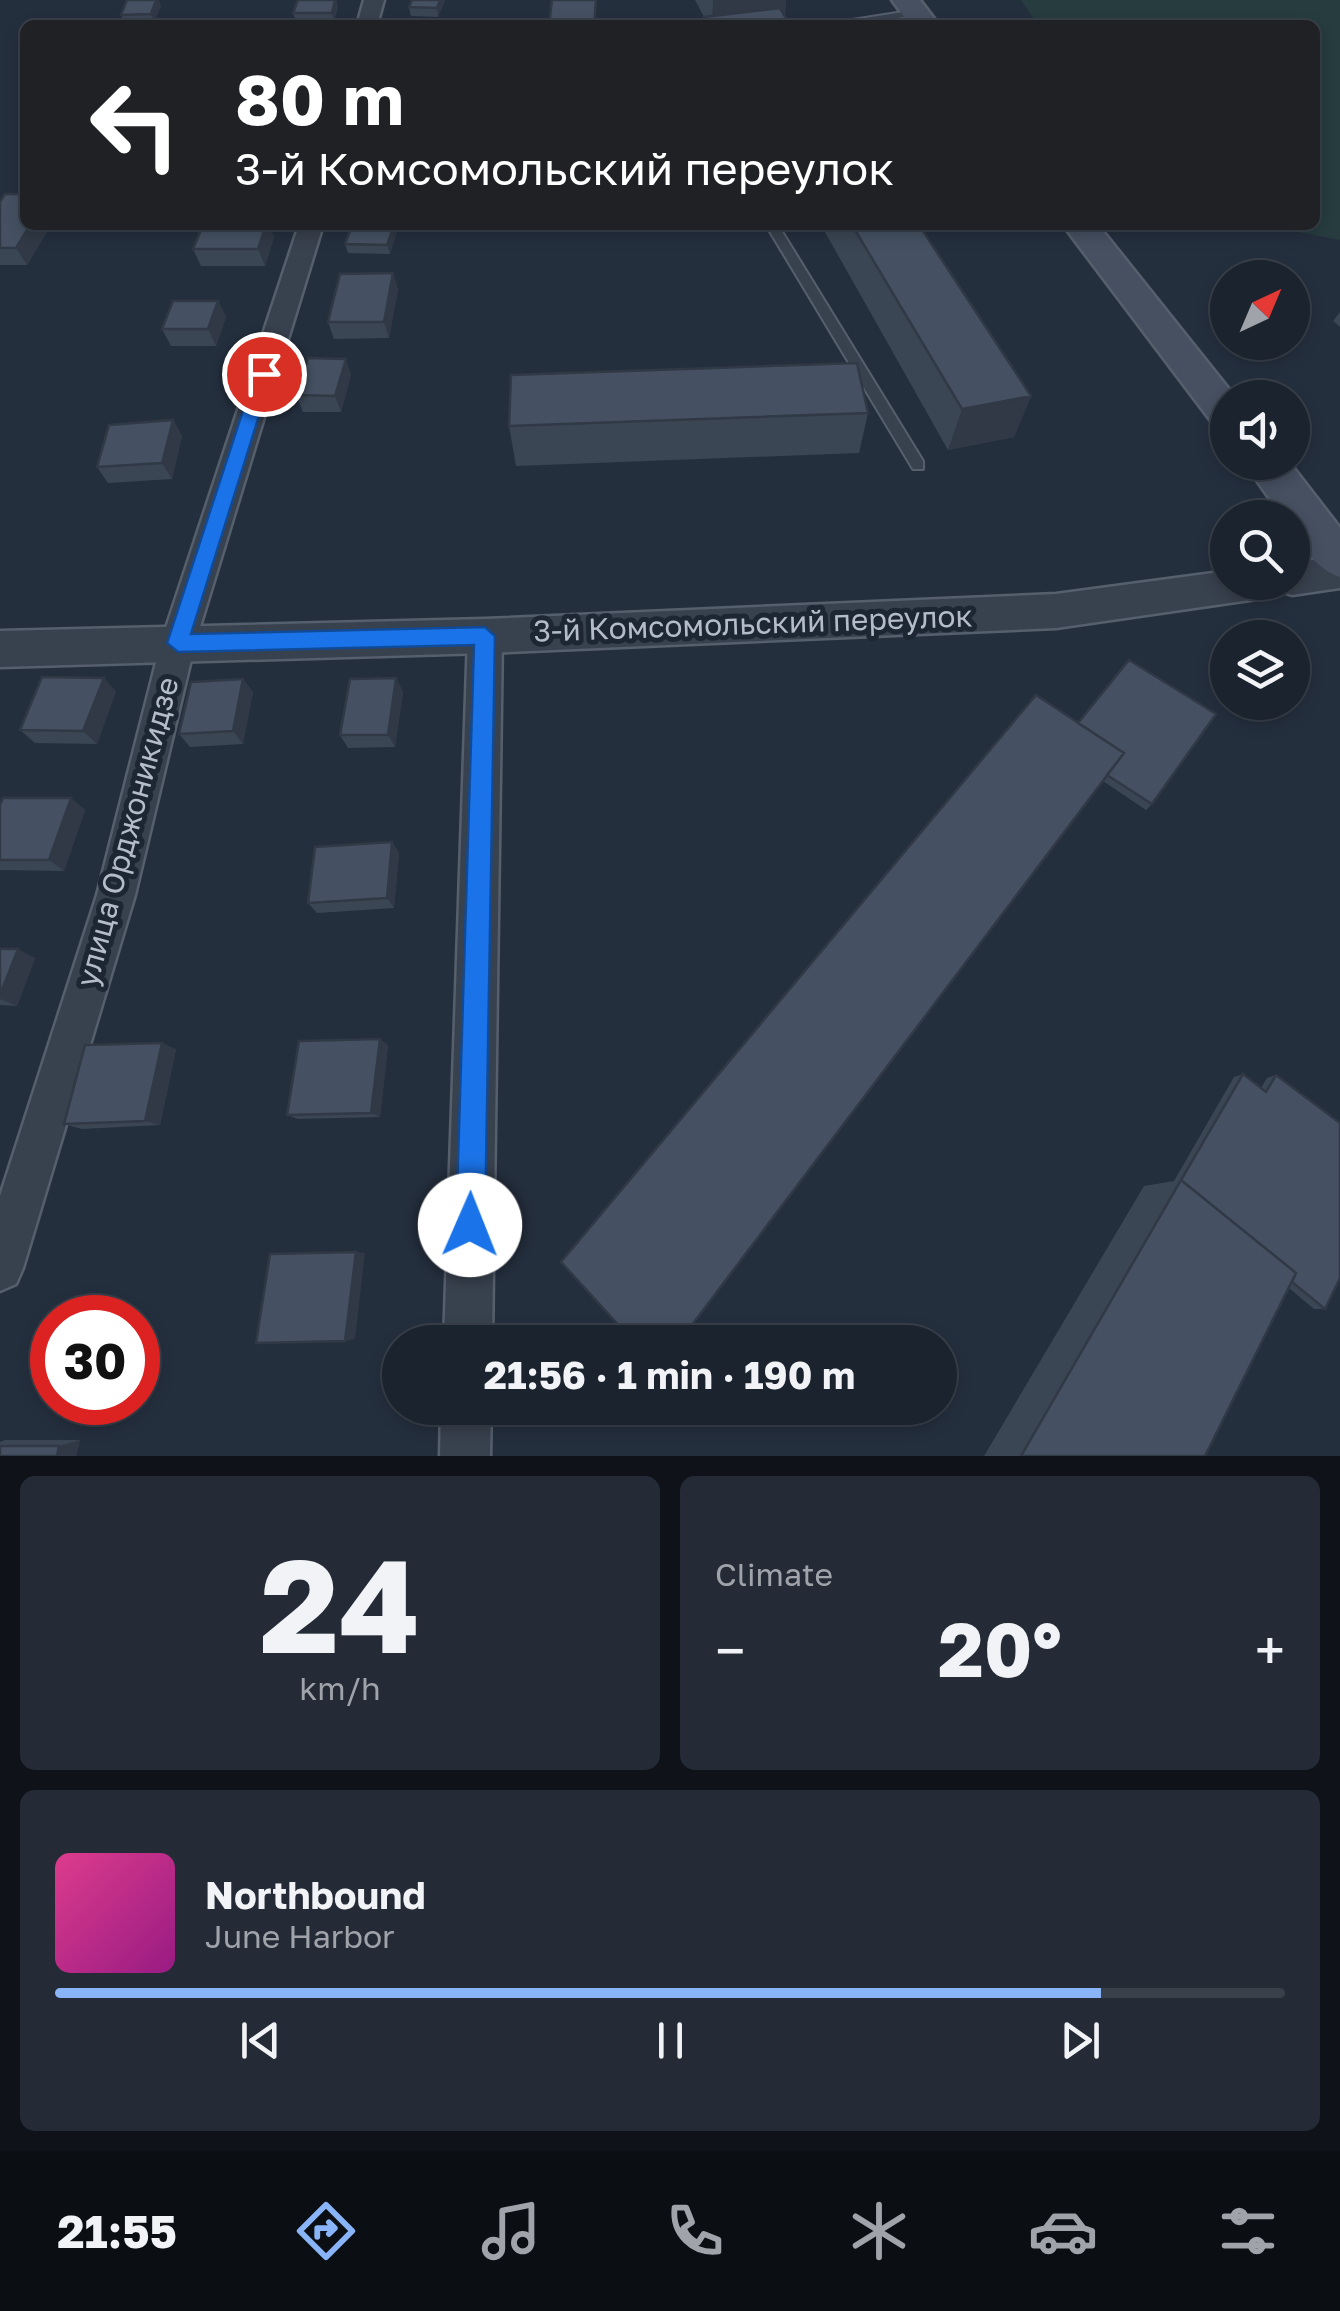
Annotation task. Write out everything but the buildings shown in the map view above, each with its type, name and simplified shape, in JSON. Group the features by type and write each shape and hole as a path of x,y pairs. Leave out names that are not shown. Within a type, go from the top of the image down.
{"main road":[{"path":"1084,230 1210,392"},
{"path":"1278,480 1340,560"}],"street":[{"name":"улица Орджоникидзе","path":"0,1268 116,895 178,643 309,230"},
{"path":"1310,576 1340,572"},
{"name":"3-й Комсомольский переулок","path":"0,649 485,636 1056,611 1210,590"},
{"path":"468,1325 485,636"},
{"path":"465,1456 466,1425"}],"lane":[{"path":"864,20 916,13"},
{"path":"775,230 918,465"}],"green space":[{"path":"1021,0 1340,0 1340,240 1288,230 1320,230 1320,20 1035,20"}],"route":[{"path":"264,374 178,643 485,636 470,1225"}]}
